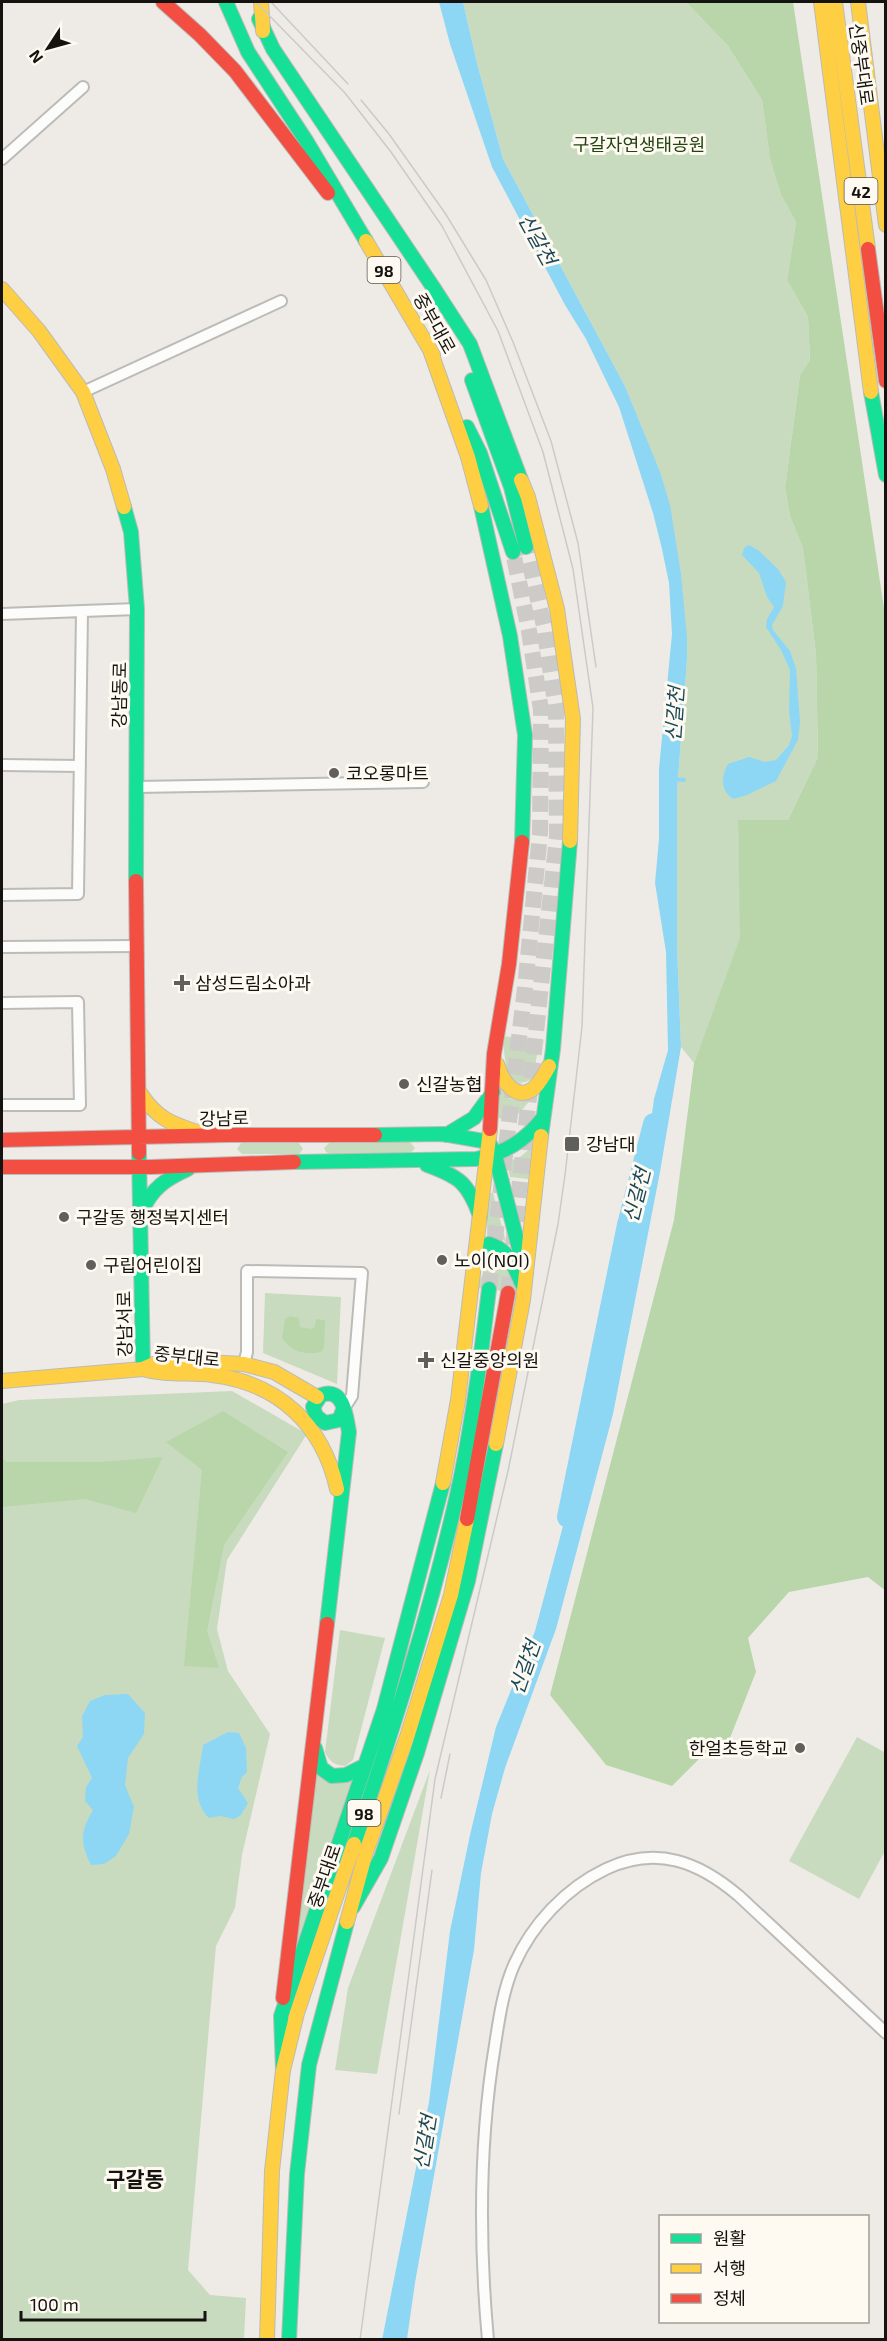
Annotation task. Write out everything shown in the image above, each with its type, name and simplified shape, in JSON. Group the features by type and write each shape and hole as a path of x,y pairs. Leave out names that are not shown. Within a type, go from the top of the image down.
{"main road":[{"path":"163,2 204,36 255,95 302,161 367,242"},
{"name":"중부대로","path":"226,2 248,52 307,142 429,347 480,453 520,549 511,487 457,339 435,290 314,112 263,31 253,2"},
{"path":"261,2 263,31"},
{"path":"821,2 869,380 885,475"},
{"name":"신중부대로","path":"835,2 885,381"},
{"name":"신중부대로","path":"858,2 885,225"},
{"name":"강남동로","path":"2,289 39,331 83,392 113,469 131,532 138,609 136,946 139,1137"},
{"path":"353,1907 381,1858 417,1753 468,1581 489,1481 523,1300 551,1063 569,864 573,719 559,620 528,497 470,344 435,290"},
{"path":"283,2070 281,2016 384,1709 441,1491 490,1152 494,1054 509,964 522,852 525,735 510,636 491,544 468,457 429,347"},
{"path":"494,1054 503,1082 510,1090 517,1093 532,1088 551,1063"},
{"path":"139,1092 150,1109 164,1121 211,1136"},
{"path":"447,1160 446,1135 470,1123 479,1115 493,1092"},
{"path":"2,1167 139,1167 314,1161 447,1160 518,1146 533,1132 543,1118"},
{"name":"강남로","path":"2,1140 313,1134 446,1135 478,1139 490,1152"},
{"name":"강남서로","path":"2,1381 143,1369 139,1137"},
{"path":"490,1152 520,1252 523,1300"},
{"path":"416,1161 449,1172 469,1186 480,1216"},
{"path":"140,1214 148,1195 154,1188 165,1180 196,1166"},
{"path":"475,1267 489,1245 501,1247 509,1255 522,1284"},
{"name":"중부대로","path":"267,2340 272,2171 283,2070 297,2013 395,1724 426,1618 457,1494 482,1352 489,1289"},
{"name":"중부대로","path":"289,2340 297,2174 309,2065 366,1852 406,1737 451,1595 481,1449 508,1293"},
{"name":"중부대로","path":"143,1369 163,1360 244,1364 274,1372 317,1397"},
{"name":"중부대로","path":"143,1369 165,1374 215,1375 244,1382 271,1394 292,1407 316,1434 331,1464 339,1507"},
{"path":"215,1375 244,1376 276,1387 329,1424 339,1420 343,1410"},
{"path":"335,1478 337,1455 313,1407 317,1397 327,1393 337,1396"},
{"name":"중부대로","path":"281,2016 349,1432 341,1400 337,1396"},
{"path":"313,1736 316,1757 321,1768 331,1776 339,1778 350,1776 364,1766"}],"street":[{"path":"2,159 83,87"},
{"path":"83,392 281,301"},
{"path":"2,614 138,609"},
{"path":"2,895 78,894 82,612"},
{"path":"2,765 80,766"},
{"path":"136,787 423,782"},
{"path":"2,947 136,946"},
{"path":"2,1003 78,1002 80,1105 2,1106"},
{"path":"244,1364 247,1352 247,1271 362,1273 352,1396 343,1410"},
{"path":"337,1396 344,1394 354,1380"},
{"path":"489,2340 482,2197 486,2120 501,2009 514,1966 527,1941 544,1917 575,1887 599,1873 634,1859 680,1860 697,1866 718,1878 739,1896 885,2033"}],"green space":[{"name":"구갈자연생태공원","path":"463,2 686,2 728,46 762,100 770,159 781,195 796,222 787,280 808,317 810,360 800,375 785,488 790,516 803,548 816,654 818,757 788,820 738,820 741,938 694,1063 681,1047 677,945 677,792 687,660 681,573 673,528 641,426 625,386 503,159"},
{"path":"686,2 793,2 885,615 886,1591 868,1577 789,1592 748,1638 756,1672 730,1738 700,1758 672,1786 606,1765 550,1695 674,1220 694,1063 740,938 738,820 788,820 818,757 816,654 803,548 790,516 785,488 800,375 810,360 808,317 787,280 796,222 781,195 770,159 762,100 728,46"},
{"path":"502,1036 544,1041 537,1055 534,1075 529,1080 517,1083 507,1074"},
{"path":"499,1080 508,1098 516,1100 534,1096 514,1119 495,1118"},
{"path":"330,1142 410,1142 415,1148 410,1154 330,1154 324,1148"},
{"path":"241,1143 299,1143 303,1149 299,1154 242,1154 237,1149"},
{"path":"532,1147 528,1179 510,1177 507,1162 520,1157"},
{"path":"487,1193 493,1193 506,1242 493,1234 487,1235"},
{"path":"490,1254 506,1263 513,1292 475,1288 483,1274 484,1261"},
{"path":"265,1293 341,1297 337,1384 263,1353"},
{"path":"290,1316 299,1318 300,1327 310,1329 315,1327 316,1319 325,1320 324,1348 321,1352 304,1353 294,1349 282,1338 285,1319"},
{"path":"232,1391 307,1434 227,1560 217,1629 228,1671 270,1734 242,1855 235,1908 216,1946 188,2270 210,2295 246,2298 244,2339 2,2339 2,1404 19,1400"},
{"path":"223,1411 288,1452 224,1545 207,1631 219,1668 184,1666 202,1470 166,1442"},
{"path":"2,1457 6,1462 101,1462 163,1457 136,1513 85,1499 2,1507"},
{"path":"340,1630 385,1638 353,1760 345,1766 333,1762 325,1752"},
{"path":"857,1737 886,1753 885,1851 859,1899 789,1861"},
{"path":"314,1758 353,1780 289,1977"},
{"path":"430,1770 377,2074 335,2070 348,1988"}],"water":[{"path":"439,2 463,2 503,159 625,386 660,472 670,505 681,573 687,637 677,792 677,945 681,1047 660,1172 613,1414 556,1629 505,1768 492,1814 481,1873 474,1950 407,2339 382,2340 429,2102 450,1931 470,1835 496,1727 535,1631 610,1350 644,1170 654,1099 668,1050 666,952 655,883 659,839 659,769 672,634 669,583 662,549 653,513 619,407 586,339 565,305 492,167 450,44"},
{"path":"749,545 758,550 778,569 786,582 783,606 772,625 773,630 790,651 796,668 800,722 798,740 776,781 734,799 726,792 723,783 728,764 749,757 765,762 776,760 789,745 792,736 789,711 790,670 781,650 766,627 767,619 774,607 767,597 759,573 742,555 744,548"},
{"path":"128,1694 145,1713 144,1734 128,1758 125,1785 134,1807 129,1834 116,1856 104,1864 91,1865 83,1844 83,1837 93,1810 85,1801 86,1787 92,1778 77,1746 83,1737 82,1716 90,1701 105,1695"},
{"path":"228,1732 239,1733 246,1748 247,1772 242,1777 238,1788 248,1803 241,1815 234,1819 220,1816 209,1818 199,1802 197,1784 203,1745"}],"waterway":[{"path":"674,779 684,780"},
{"name":"신갈천","path":"568,1517 628,1225 654,1124"}],"tunnel":[{"path":"508,1293 557,837 556,709 544,626 526,547"},
{"path":"489,1289 525,988 540,834 541,710 529,631 513,552"}],"tram line":[{"path":"256,2 345,93 391,152 442,226 498,331 543,452 573,569 593,708 582,1027 565,1175 558,1224 508,1471 435,1779 360,2340"},
{"path":"271,2 348,84"},
{"path":"361,100 389,134 445,213 486,280 513,342 551,441 578,543 596,667"},
{"path":"441,1798 450,1754"},
{"path":"399,2114 432,1870"}],"traffic: fast":[{"path":"226,2 248,52 307,142 366,241"},
{"path":"259,19 273,49 435,290 439,300"},
{"path":"435,290 470,344 521,480"},
{"path":"472,380 511,487 526,547"},
{"path":"871,392 886,475"},
{"path":"467,427 480,453 513,552"},
{"path":"481,506 510,636 525,735 522,842"},
{"path":"124,507 131,532 137,609 136,881"},
{"path":"541,1136 553,1049 570,841"},
{"path":"446,1135 474,1118 493,1092"},
{"path":"294,1162 476,1159 514,1145 543,1118"},
{"path":"375,1135 443,1134 489,1142 495,1155 520,1252 521,1271"},
{"path":"139,1153 143,1369"},
{"path":"427,1165 448,1173 461,1183 467,1189 480,1216"},
{"path":"142,1211 155,1190 188,1169"},
{"path":"478,1263 489,1244 496,1247 510,1260 522,1284"},
{"path":"354,1844 410,1671 446,1539 472,1419 489,1289"},
{"path":"327,1624 349,1432 342,1404 335,1395 321,1395 313,1407 316,1416 325,1423 339,1420 343,1410"},
{"path":"353,1907 381,1858 417,1753 468,1581 496,1444"},
{"path":"283,2070 281,2016 384,1709 443,1483"},
{"path":"315,1748 321,1768 332,1776 346,1775 364,1766"},
{"path":"289,2340 297,2174 309,2065 347,1922"}],"traffic: slow":[{"path":"261,2 263,31"},
{"path":"821,2 871,392"},
{"path":"835,2 868,249"},
{"path":"858,2 886,225"},
{"path":"366,241 433,355"},
{"path":"2,289 39,331 83,392 113,469 124,507"},
{"path":"429,347 468,457 481,506"},
{"path":"521,480 528,497 557,609 573,719 570,841"},
{"path":"497,1064 506,1083 522,1093 535,1087 549,1066"},
{"path":"140,1093 159,1115 181,1127 200,1133"},
{"path":"443,1483 458,1400 490,1129"},
{"path":"496,1444 523,1300 541,1136"},
{"path":"143,1369 163,1360 244,1364 274,1372 317,1397"},
{"path":"2,1381 143,1369 212,1375 258,1387 294,1411 309,1427 321,1445 337,1489"},
{"path":"347,1922 366,1852 407,1737 451,1595 467,1519"},
{"path":"267,2340 272,2171 283,2070 297,2013 354,1844"}],"traffic: jam":[{"path":"163,2 235,71 328,193"},
{"path":"868,249 886,381"},
{"path":"490,1129 494,1054 509,964 522,842"},
{"path":"136,881 139,1153"},
{"path":"2,1140 227,1135 375,1135"},
{"path":"2,1167 151,1167 294,1162"},
{"path":"467,1519 508,1293"},
{"path":"283,1998 327,1624"}],"place":[{"name":"코오롱마트","path":"334,773"},
{"name":"삼성드림소아과","path":"182,983"},
{"name":"신갈농협","path":"404,1084"},
{"name":"강남대","path":"572,1144"},
{"name":"구갈동 행정복지센터","path":"64,1217"},
{"name":"노이(NOI)","path":"442,1260"},
{"name":"구립어린이집","path":"91,1265"},
{"name":"신갈중앙의원","path":"426,1360"},
{"name":"한얼초등학교","path":"800,1748"}],"district":[{"name":"구갈동","path":"135,2178"}]}
